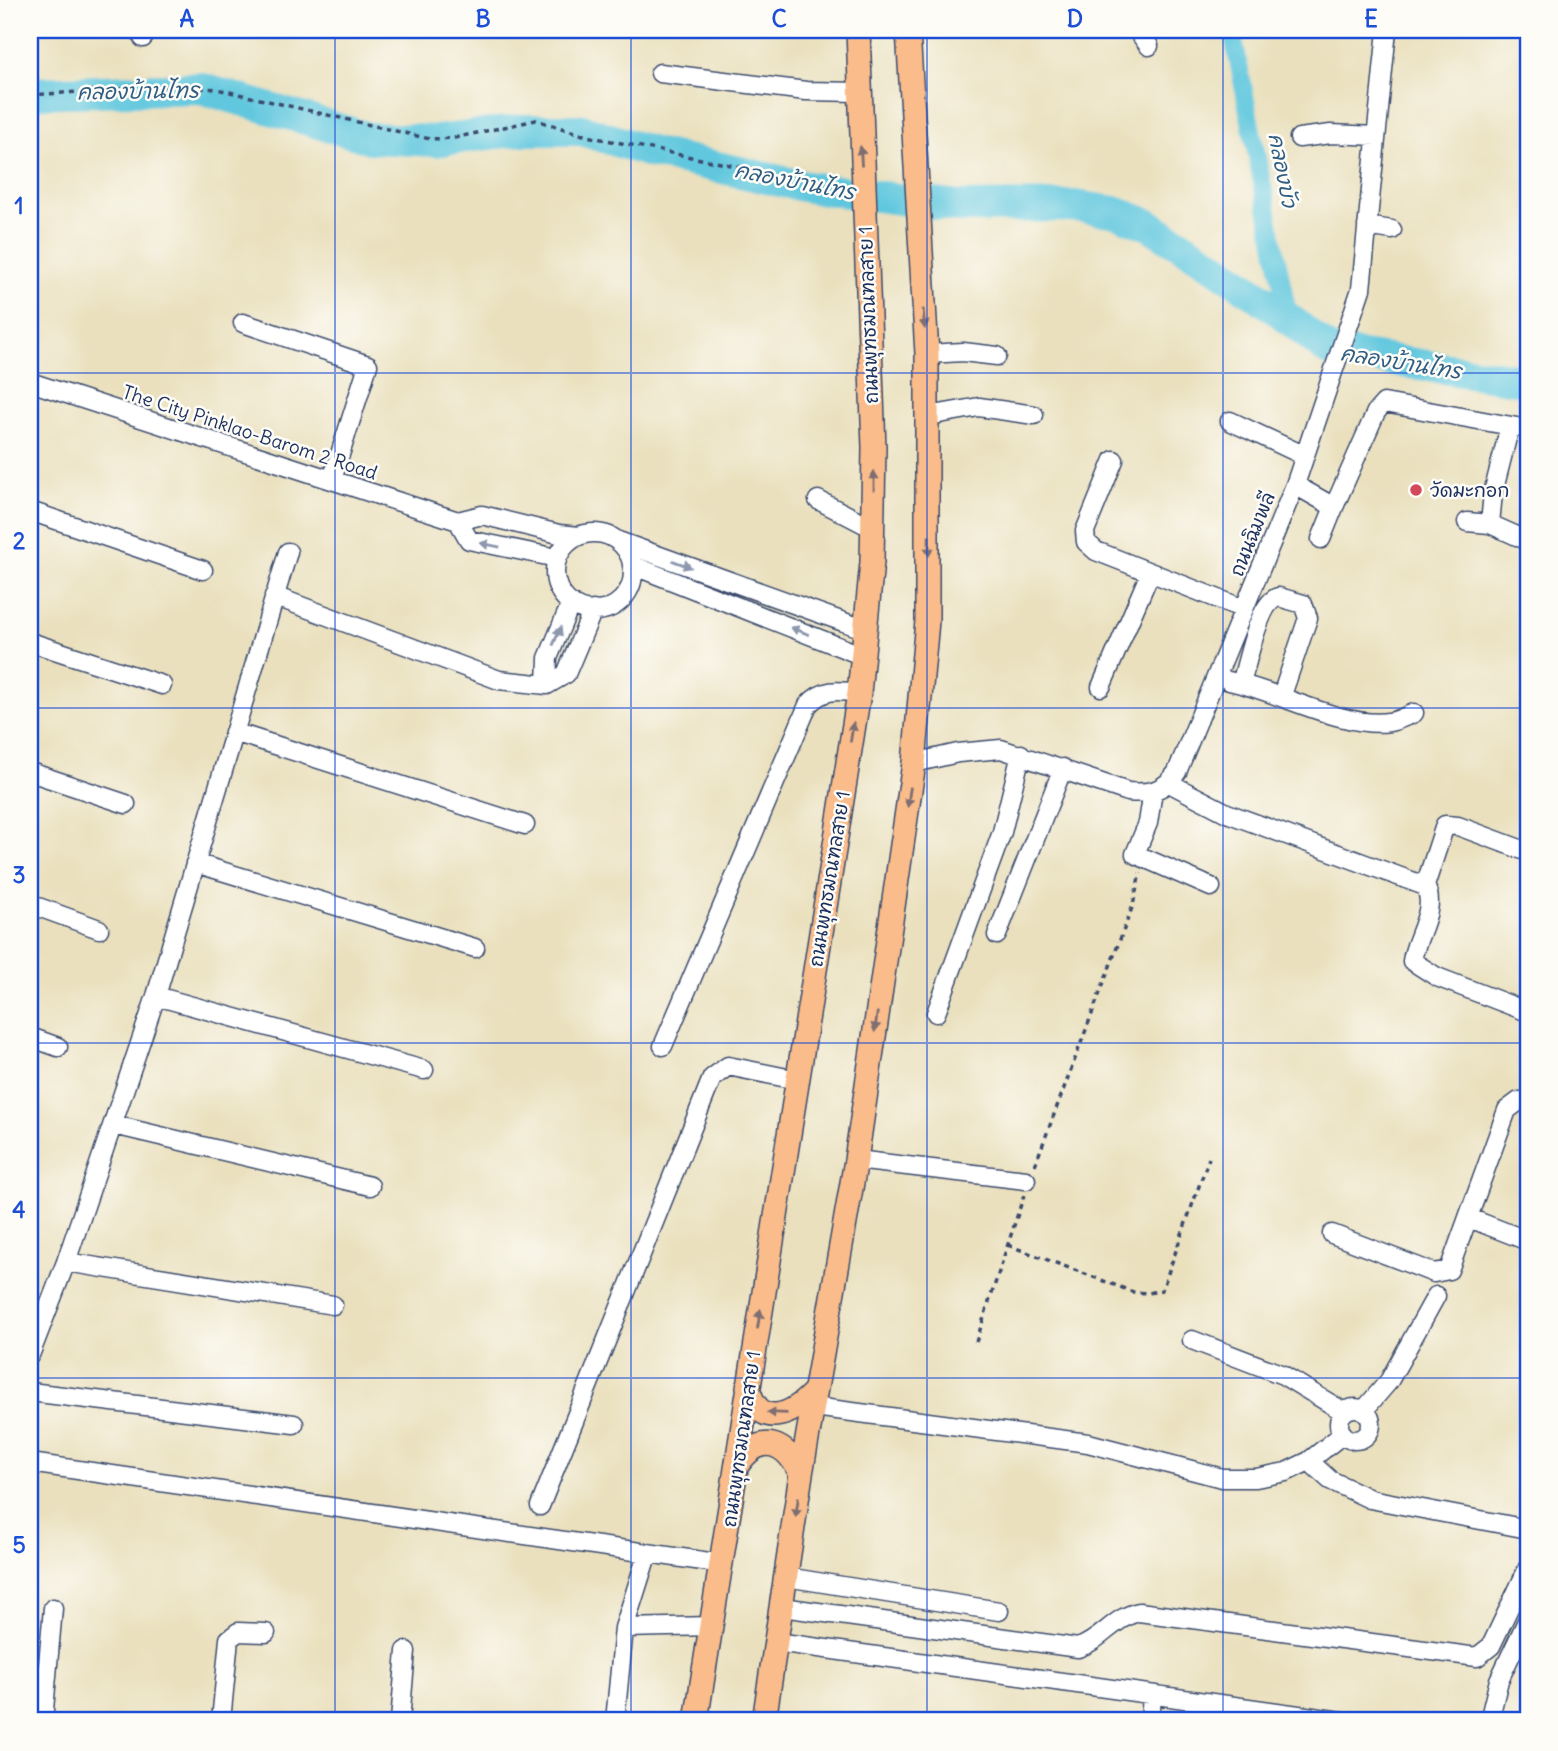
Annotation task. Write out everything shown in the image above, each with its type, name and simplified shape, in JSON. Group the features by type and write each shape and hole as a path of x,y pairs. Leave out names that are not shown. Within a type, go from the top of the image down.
{"main road":[{"path":"848,30 859,93"},
{"name":"ถนนพุทธมณฑลสาย 1","path":"696,1721 859,694 866,630 874,529 874,447 859,93 859,30"},
{"path":"764,1721 802,1474 856,1160 914,763 927,621 927,354 908,30"},
{"path":"912,78 922,30"},
{"path":"748,1387 751,1403 757,1409 779,1415 815,1399"},
{"path":"738,1464 754,1448 775,1445 793,1456 802,1474"}],"street":[{"path":"1137,30 1149,46"},
{"name":"ถนนฉิมพลี","path":"1169,783 1189,745 1295,485 1361,289 1387,30"},
{"path":"660,73 806,91 859,93"},
{"path":"1299,138 1331,134 1376,136"},
{"path":"1367,226 1392,229"},
{"path":"243,323 368,365 331,480"},
{"path":"927,354 963,352 997,356"},
{"name":"The City Pinklao-Barom 2 Road","path":"30,382 458,521"},
{"path":"1321,539 1376,412 1384,403 1528,429"},
{"path":"928,416 979,407 1034,415"},
{"path":"1230,421 1305,456"},
{"path":"1490,524 1493,493 1510,426"},
{"path":"1114,460 1085,531 1086,542 1096,551 1244,609"},
{"path":"1295,485 1334,507"},
{"path":"818,500 874,529"},
{"path":"30,511 203,569"},
{"path":"557,558 469,540 458,521 482,515 559,534 579,536 599,533 866,630"},
{"path":"1467,522 1490,524 1528,541"},
{"path":"579,536 562,549 557,558 556,583 571,603 593,610 609,608 620,600 633,578 632,565 618,541"},
{"path":"30,1355 66,1262 156,996 288,552"},
{"path":"632,565 863,656"},
{"path":"1101,687 1150,573"},
{"path":"274,596 499,680 547,685 566,674 593,610"},
{"path":"1241,684 1268,602 1279,597 1303,604 1308,618 1282,695"},
{"path":"547,685 548,658 571,603"},
{"path":"30,642 162,685"},
{"path":"1215,679 1282,695 1360,721 1390,723 1415,713"},
{"path":"663,1046 808,705 818,694 827,691 859,694"},
{"path":"234,732 525,825"},
{"path":"914,763 987,749 1021,754 1128,792 1153,791 1169,783 1227,813 1425,886"},
{"path":"936,1013 1002,832 1021,754"},
{"path":"997,935 1063,768"},
{"path":"30,772 126,804"},
{"path":"1153,791 1148,823 1135,854 1211,887"},
{"path":"1528,852 1458,826 1445,825 1425,886 1431,905 1414,946 1412,961 1437,976 1528,1012"},
{"path":"195,863 475,948"},
{"path":"30,904 99,929"},
{"path":"156,996 424,1070"},
{"path":"30,1037 58,1046"},
{"path":"540,1506 712,1078 728,1066 797,1080"},
{"path":"1332,1234 1441,1273 1448,1270 1507,1110 1519,1101 1528,1102"},
{"path":"114,1125 370,1186"},
{"path":"856,1160 1029,1179"},
{"path":"1469,1218 1528,1241"},
{"path":"66,1262 333,1305"},
{"path":"1364,1410 1389,1381 1436,1296"},
{"path":"1192,1339 1283,1375 1344,1412"},
{"path":"30,1392 294,1424"},
{"path":"815,1399 1088,1443 1222,1478 1266,1476 1286,1472 1310,1461 1343,1434"},
{"path":"1357,1408 1364,1410 1371,1421 1368,1434 1355,1440 1343,1434 1340,1419 1344,1412 1357,1408"},
{"path":"1310,1461 1330,1480 1370,1499 1528,1529"},
{"path":"30,1463 613,1546 646,1555 723,1564"},
{"path":"615,1721 624,1628 646,1555"},
{"path":"782,1607 1078,1648 1103,1634 1126,1615 1139,1612 1477,1657 1491,1646 1528,1568"},
{"path":"786,1577 999,1611"},
{"path":"43,1721 53,1608"},
{"path":"1489,1721 1499,1679 1528,1619"},
{"path":"624,1628 713,1626"},
{"path":"221,1721 229,1639 238,1632 266,1633"},
{"path":"776,1642 1342,1721"},
{"path":"400,1721 406,1651"},
{"path":"1150,1721 1152,1696"}],"path":[{"path":"30,95 174,86 217,89 430,139 454,138 536,120 587,136 824,184"},
{"path":"976,1342 1029,1179 1133,905 1140,872 1135,854"},
{"path":"1008,1245 1133,1292 1162,1290 1209,1158"}],"waterway":[{"name":"คลองบัว","path":"1232,30 1289,319"},
{"name":"คลองบ้านไทร","path":"30,93 200,88 369,138 436,141 521,130 582,130 650,152 807,187 959,207 1075,206 1116,212 1149,225 1210,263 1274,307 1329,351 1528,381"}],"place":[{"name":"วัดมะกอก","path":"1416,490"}]}
